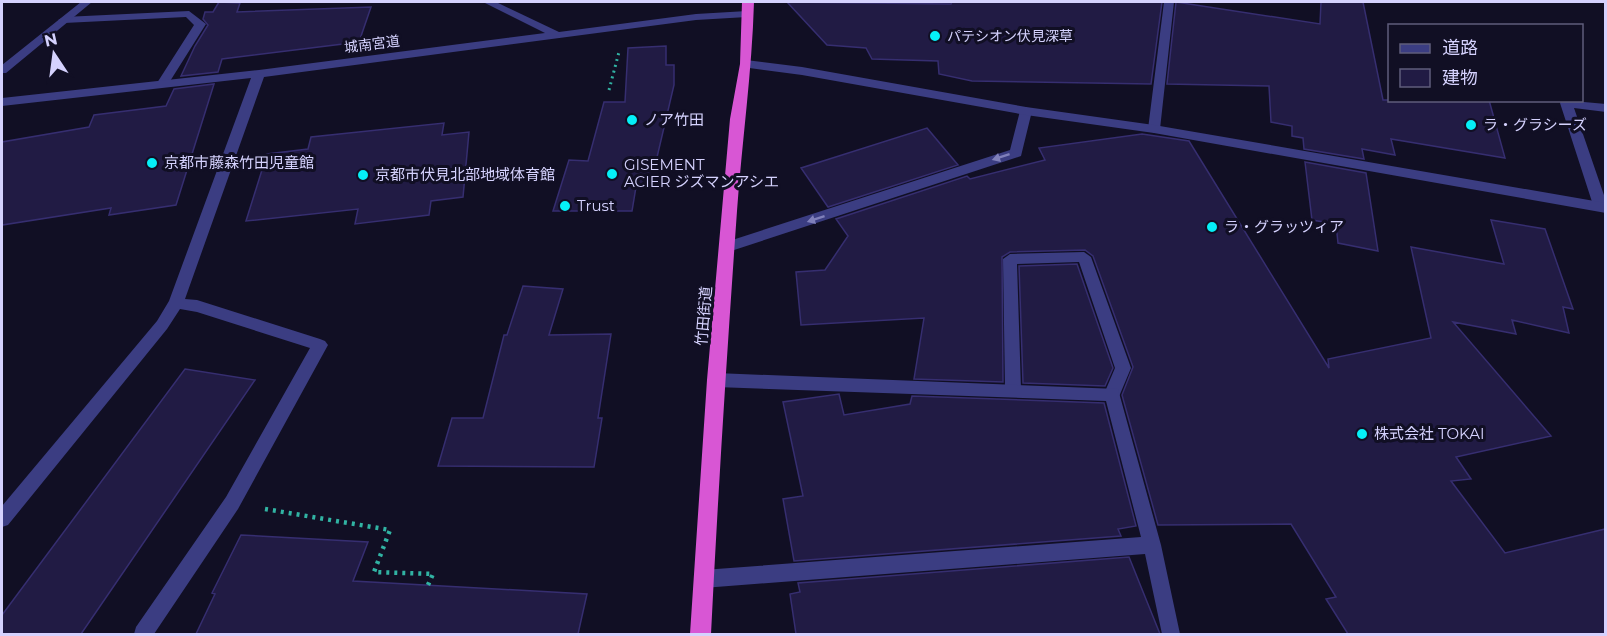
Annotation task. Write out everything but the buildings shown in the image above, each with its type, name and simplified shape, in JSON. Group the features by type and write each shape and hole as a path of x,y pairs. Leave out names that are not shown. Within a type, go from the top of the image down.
{"highway":[{"name":"竹田街道","path":"700,634 716,380 737,119 746,64 747,8"}],"street":[{"path":"2,70 87,2"},
{"path":"488,2 557,35"},
{"path":"1154,129 1169,2"},
{"name":"城南宮道","path":"2,102 259,74 696,17 747,8"},
{"path":"64,20 189,14 200,24 163,83"},
{"path":"746,64 802,70 1026,111 1154,129 1603,208 1566,103 1605,108"},
{"path":"2,519 162,325 176,303 259,74"},
{"path":"728,248 1016,153 1026,111"},
{"path":"1013,389 1010,259 1084,257 1123,368 1112,394 1152,546 1171,634"},
{"path":"143,634 232,503 320,345 198,306 176,303"},
{"path":"716,380 1112,394"},
{"path":"703,579 1152,546"}],"path":[{"path":"609,90 621,43"},
{"path":"232,503 390,530 374,572 433,574 428,585"}],"place":[{"name":"パテシオン伏見深草","path":"935,36"},
{"name":"ノア竹田","path":"632,120"},
{"name":"ラ・グラシーズ","path":"1471,125"},
{"name":"京都市藤森竹田児童館","path":"152,163"},
{"name":"GISEMENT ACIER ジズマンアシエ","path":"612,174"},
{"name":"京都市伏見北部地域体育館","path":"363,175"},
{"name":"Trust","path":"565,206"},
{"name":"ラ・グラッツィア","path":"1212,227"},
{"name":"株式会社 TOKAI","path":"1362,434"}]}
